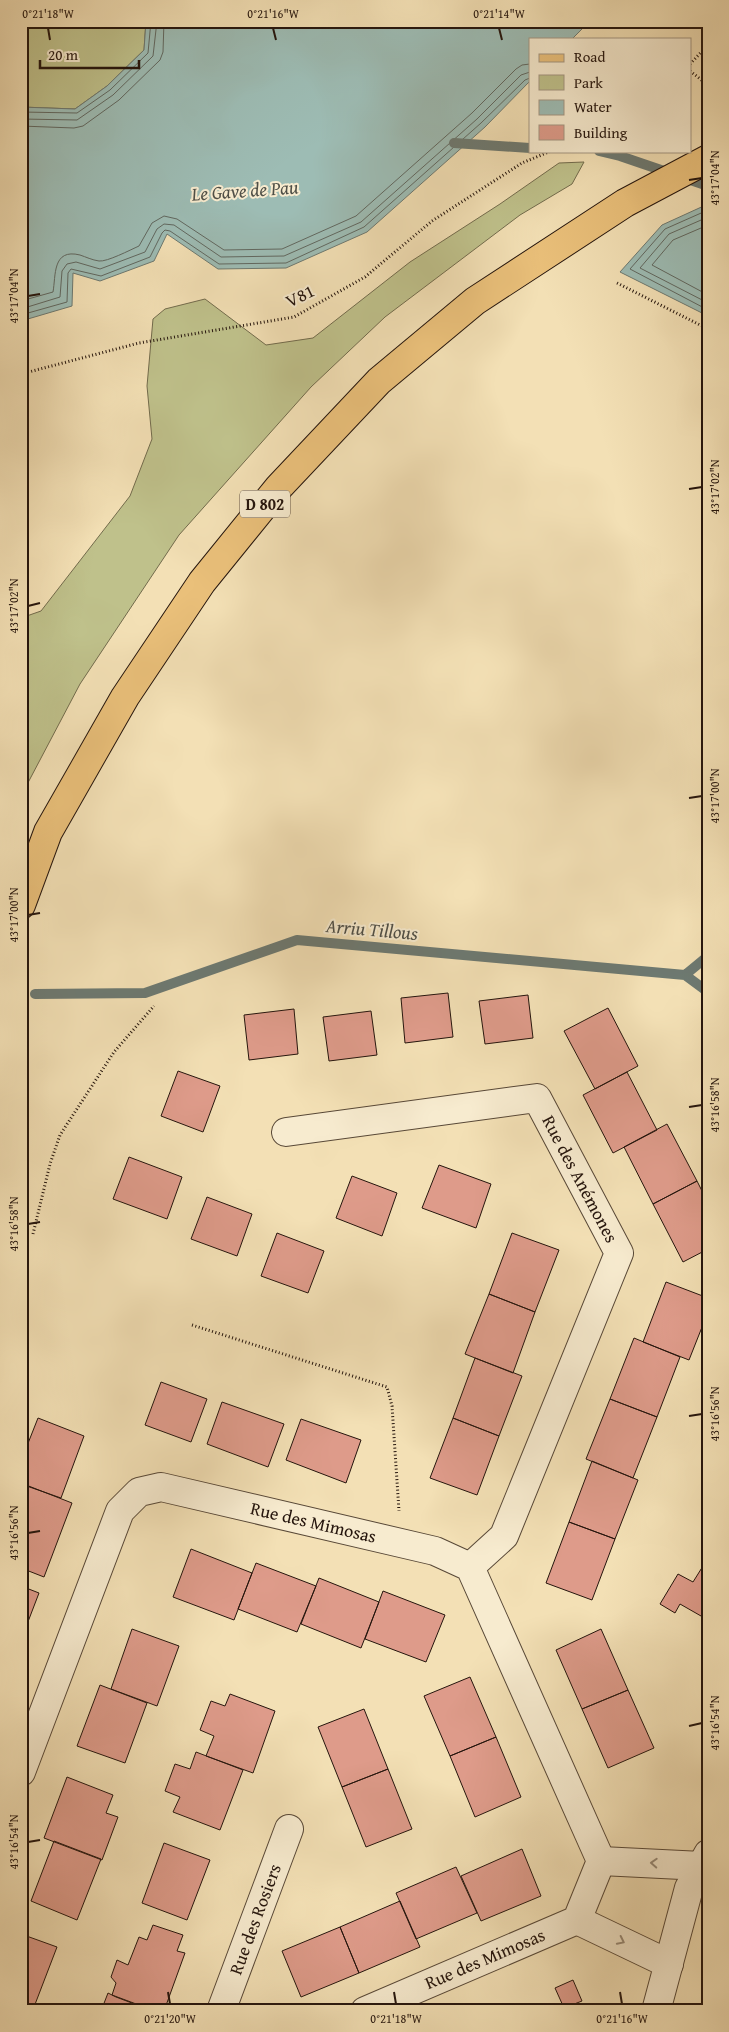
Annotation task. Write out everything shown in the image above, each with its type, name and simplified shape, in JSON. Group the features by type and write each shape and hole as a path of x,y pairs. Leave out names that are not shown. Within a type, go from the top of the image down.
{"main road":[{"name":"D 802","path":"21,905 48,832 125,697 202,582 279,487 379,381 475,301 624,202 708,159"}],"street":[{"name":"Rue des Anémones","path":"286,1132 537,1098 620,1253 504,1536 470,1567"},
{"name":"Rue des Mimosas","path":"21,1772 120,1511 139,1492 161,1487 435,1551 470,1567"},
{"path":"470,1567 601,1861 577,1920 669,1964"},
{"name":"Rue des Rosiers","path":"221,2011 289,1829"},
{"path":"601,1861 705,1860"},
{"path":"656,2011 689,1888 705,1860"},
{"name":"Rue des Mimosas","path":"365,2011 577,1920"}],"path":[{"path":"692,62 708,45"},
{"path":"692,72 708,84"},
{"name":"V81","path":"21,374 139,343 294,317 365,277 440,216 522,163 549,152"},
{"path":"617,283 708,329"},
{"path":"33,1234 50,1164 60,1135 114,1052 154,1006"},
{"path":"192,1325 387,1387 392,1406 401,1543"}],"green space":[{"path":"21,21 146,21 144,50 107,86 75,109 21,107"},
{"path":"584,162 572,184 520,215 385,317 311,387 179,535 80,684 21,796 21,618 41,611 130,496 152,439 147,386 153,319 165,309 205,299 266,345 313,338 410,262 559,163"}],"water":[{"name":"Le Gave de Pau","path":"146,21 590,21 573,38 529,38 529,82 485,127 367,232 286,268 218,269 167,234 154,261 100,281 73,273 72,306 21,321 21,107 75,109 107,86 144,50"},
{"path":"708,204 708,316 620,272 662,225"}],"building":[{"path":"448,993 453,1037 405,1043 401,998"},
{"path":"528,995 533,1038 485,1044 479,1001"},
{"path":"608,1008 638,1066 595,1089 564,1031"},
{"path":"294,1009 298,1054 249,1060 244,1015"},
{"path":"371,1011 377,1055 329,1061 323,1017"},
{"path":"178,1071 220,1086 203,1132 161,1116"},
{"path":"627,1072 657,1130 613,1153 583,1095"},
{"path":"667,1124 697,1181 653,1204 624,1147"},
{"path":"129,1157 182,1177 167,1219 113,1199"},
{"path":"439,1165 491,1184 476,1228 422,1208"},
{"path":"352,1176 397,1193 382,1236 336,1218"},
{"path":"697,1181 708,1203 708,1249 683,1262 653,1204"},
{"path":"207,1197 252,1214 237,1256 191,1239"},
{"path":"277,1233 324,1251 308,1293 261,1276"},
{"path":"512,1233 559,1250 535,1312 489,1294"},
{"path":"666,1282 708,1298 708,1312 689,1360 643,1342"},
{"path":"489,1294 535,1312 513,1373 465,1354"},
{"path":"634,1338 680,1357 657,1417 610,1399"},
{"path":"475,1358 522,1376 499,1436 453,1418"},
{"path":"161,1382 207,1399 191,1442 145,1425"},
{"path":"610,1399 657,1417 633,1478 586,1459"},
{"path":"222,1402 284,1424 268,1467 207,1444"},
{"path":"38,1418 84,1436 61,1498 21,1484 21,1461"},
{"path":"453,1418 499,1436 477,1495 430,1478"},
{"path":"301,1419 361,1440 346,1483 286,1460"},
{"path":"592,1461 638,1480 615,1539 569,1522"},
{"path":"26,1485 72,1503 44,1577 21,1568 21,1498"},
{"path":"569,1522 615,1539 592,1600 546,1583"},
{"path":"191,1549 252,1573 234,1620 173,1597"},
{"path":"708,1558 708,1620 680,1604 675,1613 660,1604 678,1574 693,1582"},
{"path":"256,1563 316,1586 297,1632 238,1609"},
{"path":"319,1578 379,1602 361,1648 301,1624"},
{"path":"21,1586 39,1593 21,1640"},
{"path":"383,1591 445,1615 426,1662 365,1639"},
{"path":"132,1629 179,1646 157,1706 111,1689"},
{"path":"601,1629 628,1690 582,1709 556,1650"},
{"path":"470,1677 496,1737 450,1756 424,1696"},
{"path":"100,1685 147,1703 125,1763 77,1746"},
{"path":"628,1690 654,1748 608,1768 582,1709"},
{"path":"230,1694 275,1711 253,1773 206,1756 214,1736 200,1730 211,1701 225,1706"},
{"path":"364,1709 388,1769 342,1787 318,1727"},
{"path":"496,1737 521,1797 475,1817 450,1756"},
{"path":"196,1752 243,1770 220,1830 173,1812 180,1797 165,1791 175,1764 190,1769"},
{"path":"388,1769 412,1829 366,1847 342,1787"},
{"path":"67,1777 113,1795 106,1813 118,1817 102,1860 44,1838"},
{"path":"54,1841 101,1859 77,1920 31,1901"},
{"path":"164,1843 210,1860 187,1920 142,1903"},
{"path":"522,1849 541,1896 481,1921 461,1876"},
{"path":"456,1867 477,1913 416,1939 396,1893"},
{"path":"400,1901 420,1947 359,1973 340,1927"},
{"path":"153,1925 183,1935 177,1951 185,1953 164,2011 155,2011 112,1995 116,1983 111,1977 117,1960 128,1965 139,1937 147,1940"},
{"path":"340,1927 359,1973 301,1997 282,1951"},
{"path":"21,1934 57,1947 34,2007 21,2002"},
{"path":"573,1980 582,2001 564,2008 555,1988"},
{"path":"108,1993 116,1997 153,2011 101,2011"},
{"path":"21,2002 44,2011 21,2011"}],"waterway":[{"path":"454,143 529,148"},
{"path":"603,152 708,186"},
{"name":"Arriu Tillous","path":"35,994 145,993 297,940 685,975 708,992"},
{"path":"685,975 708,956"}]}
